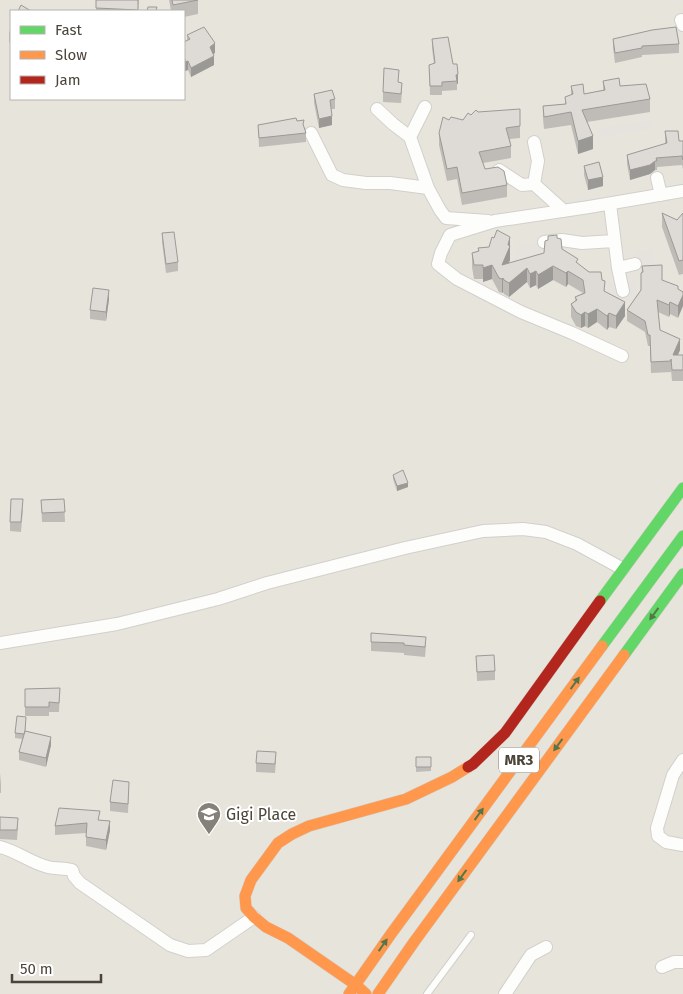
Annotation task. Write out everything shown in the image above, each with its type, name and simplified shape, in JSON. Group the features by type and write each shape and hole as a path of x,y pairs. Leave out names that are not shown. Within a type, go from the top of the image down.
{"main road":[{"path":"366,994 352,990 288,938 266,927 254,917 246,908 245,896 252,880 278,843 292,834 309,826 406,799 452,777 473,764 505,733 683,488"},
{"name":"MR3","path":"352,990 683,536"},
{"name":"MR3","path":"378,994 683,574"}],"street":[{"path":"410,137 425,107"},
{"path":"378,109 410,137 428,188 446,218 495,221"},
{"path":"311,133 332,175 342,180 428,188"},
{"path":"534,142 538,161 534,184"},
{"path":"499,170 522,185 534,184 564,211"},
{"path":"657,178 661,195"},
{"path":"622,356 522,312 457,279 438,264 441,253 450,235 495,221 683,191"},
{"path":"610,204 618,268 623,291"},
{"path":"544,242 562,240 582,244 614,241"},
{"path":"618,268 635,264"},
{"path":"0,643 117,624 218,599 267,583 405,548 483,531 523,529 546,532 577,544 623,569"},
{"path":"683,760 673,775 657,828 658,836 666,842 683,845"},
{"path":"0,847 49,867 72,870 80,883 170,945 188,951 206,950 254,917"},
{"path":"505,994 531,955 546,947"},
{"path":"662,967 674,962 683,962"}],"lane":[{"path":"427,994 471,935"}],"shaded area":[{"path":"0,0 683,0 683,994 0,994"},
{"path":"652,120 653,128 600,138 598,129"},
{"path":"518,243 534,243 542,250 538,260 512,266"},
{"path":"652,248 656,266 636,268 634,253"},
{"path":"636,279 638,300 608,303 606,282"}],"building":[{"path":"96,0 138,0 138,10 96,8"},
{"path":"172,0 198,0 173,5"},
{"path":"21,5 29,10 18,10"},
{"path":"148,7 157,7 156,10 147,10"},
{"path":"204,27 215,43 210,47 214,56 191,68 188,61 185,62 185,42 190,39 187,35"},
{"path":"676,27 679,44 642,46 642,48 615,53 613,39 652,30"},
{"path":"448,37 453,64 457,64 457,81 442,82 442,86 430,86 429,65 435,63 432,39"},
{"path":"384,68 399,70 398,82 402,83 401,94 383,92"},
{"path":"619,78 620,86 646,84 650,99 582,110 593,136 578,141 571,112 544,117 543,106 566,104 565,97 573,94 571,86 583,84 584,94 605,90 603,81"},
{"path":"332,90 335,99 330,100 332,116 319,119 314,94"},
{"path":"520,109 520,126 506,128 511,146 479,152 485,169 498,167 504,171 507,185 462,193 457,167 447,169 439,133 443,117 449,120 451,117 463,120 468,113 471,115 476,110 478,112"},
{"path":"296,118 297,121 304,120 303,124 306,133 259,138 258,125"},
{"path":"665,131 678,131 679,141 683,141 683,160 682,156 656,158 657,161 650,165 630,170 627,155 667,143"},
{"path":"599,162 603,177 588,180 584,166"},
{"path":"662,213 677,220 683,213 683,260 679,261"},
{"path":"497,230 510,237 508,245 510,246 502,265 544,253 545,241 548,240 548,236 557,235 557,238 561,239 562,249 578,259 576,262 589,272 601,272 602,280 605,281 604,291 625,302 616,316 609,313 607,316 597,309 588,314 585,312 581,315 576,312 571,304 577,300 575,297 585,293 583,280 568,271 566,273 553,266 538,275 536,271 530,274 527,268 509,283 503,278 499,278 492,265 483,268 483,265 474,265 472,253 479,251 478,248 489,247 492,237 494,238"},
{"path":"174,232 178,262 166,264 162,233"},
{"path":"662,265 662,280 678,286 678,289 683,292 678,306 670,302 669,305 657,300 660,330 680,339 673,355 683,355 683,370 672,370 671,359 671,361 651,362 650,335 648,335 645,321 627,310 641,290 642,266"},
{"path":"93,288 109,290 106,312 90,310"},
{"path":"403,470 408,483 397,486 393,475"},
{"path":"11,499 23,499 21,522 10,522"},
{"path":"64,499 65,512 42,513 41,500"},
{"path":"371,633 426,637 425,647 404,645 404,643 371,642"},
{"path":"494,655 495,671 477,672 476,656"},
{"path":"60,688 59,703 49,702 49,707 25,707 25,689"},
{"path":"17,716 26,717 24,734 15,733"},
{"path":"25,731 51,737 46,758 19,752"},
{"path":"257,751 276,752 275,764 256,763"},
{"path":"416,757 431,757 431,767 416,767"},
{"path":"113,780 129,782 128,804 110,802"},
{"path":"59,808 100,811 98,820 110,821 106,840 86,837 87,823 55,826"},
{"path":"0,817 18,818 17,830 0,830"}],"traffic: fast":[{"path":"600,601 683,488"},
{"path":"602,646 683,536"},
{"path":"624,655 683,574"}],"traffic: slow":[{"path":"349,994 602,646"},
{"path":"378,994 624,655"},
{"path":"366,994 288,938 266,927 254,917 246,908 245,896 251,880 278,843 292,834 309,826 406,799 452,777 468,767"}],"traffic: jam":[{"path":"468,767 505,733 600,601"}],"place":[{"name":"Gigi Place","path":"209,835"}]}
